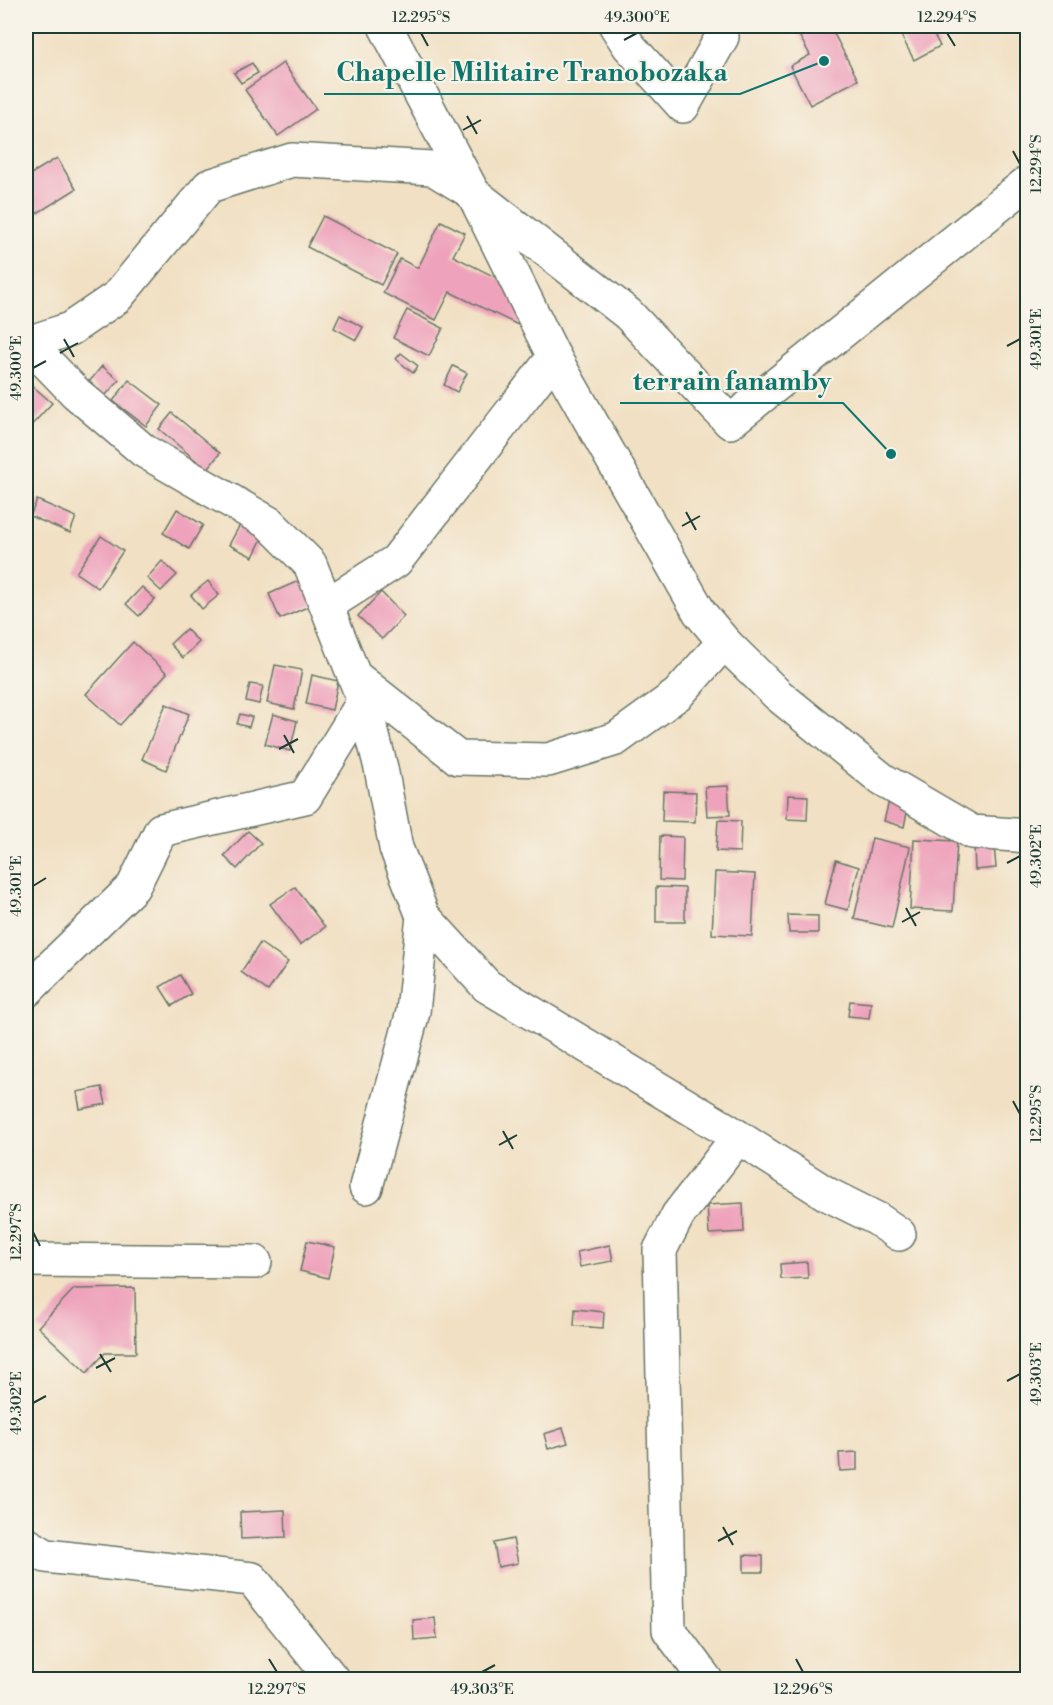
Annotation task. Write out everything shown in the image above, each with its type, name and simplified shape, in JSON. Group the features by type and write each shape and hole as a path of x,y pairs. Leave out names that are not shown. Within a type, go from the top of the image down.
{"street":[{"path":"385,26 473,193 554,357 700,614 726,644 778,695 883,780 972,832 1028,836"},
{"path":"616,26 629,46 683,106 722,37"},
{"path":"899,1234 877,1219 827,1194 738,1137 487,986 423,916 396,849 381,768 359,689 310,564 269,523 144,451 76,393 27,342 70,329 117,297 209,186 292,160 432,168 473,193 628,314 730,422 1028,182"},
{"path":"327,605 396,561 554,357"},
{"path":"359,689 458,758 548,760 616,739 678,694 716,651 726,644"},
{"path":"26,991 133,887 161,830 305,797 359,689"},
{"path":"366,1187 413,1012 423,916"},
{"path":"706,1680 669,1629 660,1250 678,1215 738,1137"},
{"path":"26,1260 255,1262"},
{"path":"26,1544 46,1556 252,1579 333,1680"}],"building":[{"path":"794,26 830,26 858,80 810,105 790,66 810,55"},
{"path":"896,26 929,26 940,46 914,60"},
{"path":"252,63 258,73 241,83 234,73"},
{"path":"283,63 316,109 278,136 245,90"},
{"path":"57,158 76,189 36,214 26,196 26,177"},
{"path":"323,216 397,254 381,285 307,247"},
{"path":"441,221 465,233 453,256 533,296 518,325 450,292 436,320 383,293 400,259 418,268"},
{"path":"407,310 443,328 429,356 393,338"},
{"path":"340,315 363,327 356,340 334,328"},
{"path":"401,353 418,366 413,373 396,359"},
{"path":"102,366 119,380 105,396 89,382"},
{"path":"453,366 467,373 457,392 444,385"},
{"path":"129,380 162,405 146,426 113,401"},
{"path":"27,381 52,403 30,427 26,423"},
{"path":"172,413 220,453 207,470 159,429"},
{"path":"37,500 76,517 70,533 30,516"},
{"path":"177,509 203,525 189,549 163,533"},
{"path":"241,523 264,534 253,557 229,545"},
{"path":"101,536 123,551 98,588 76,573"},
{"path":"162,561 177,575 161,591 147,578"},
{"path":"303,579 314,604 280,619 269,594"},
{"path":"208,581 219,595 202,609 191,595"},
{"path":"142,587 155,599 139,616 126,604"},
{"path":"381,592 404,616 382,639 358,616"},
{"path":"186,629 199,642 183,658 170,644"},
{"path":"133,642 167,673 120,725 86,694"},
{"path":"275,665 302,670 294,709 267,703"},
{"path":"312,675 338,681 332,710 306,704"},
{"path":"250,684 263,686 259,704 246,701"},
{"path":"166,704 189,714 166,770 142,759"},
{"path":"240,714 252,717 249,727 237,724"},
{"path":"273,714 297,721 290,751 265,744"},
{"path":"728,786 730,815 707,816 705,787"},
{"path":"663,791 696,792 695,822 662,821"},
{"path":"788,795 808,796 807,820 787,819"},
{"path":"890,797 909,802 904,827 884,821"},
{"path":"718,820 741,821 740,852 716,851"},
{"path":"248,831 261,843 237,869 224,856"},
{"path":"660,836 683,837 682,881 659,880"},
{"path":"872,838 910,847 892,928 854,919"},
{"path":"914,839 957,841 953,911 910,909"},
{"path":"994,844 996,868 975,870 974,846"},
{"path":"836,860 859,867 848,910 825,904"},
{"path":"715,872 755,874 752,936 712,934"},
{"path":"295,887 325,927 300,945 270,904"},
{"path":"656,887 685,888 685,922 656,922"},
{"path":"788,915 818,916 818,933 789,933"},
{"path":"260,943 288,962 268,991 241,972"},
{"path":"180,975 191,994 172,1006 160,987"},
{"path":"850,1001 871,1003 869,1018 848,1016"},
{"path":"102,1087 106,1104 80,1109 77,1092"},
{"path":"743,1203 744,1232 709,1234 707,1205"},
{"path":"307,1241 335,1247 328,1278 300,1271"},
{"path":"610,1245 613,1261 580,1267 577,1252"},
{"path":"807,1262 808,1278 781,1279 780,1264"},
{"path":"135,1288 136,1353 105,1353 87,1373 38,1327 74,1289"},
{"path":"575,1309 604,1312 603,1328 574,1326"},
{"path":"563,1428 568,1443 548,1449 544,1434"},
{"path":"857,1452 857,1470 840,1471 839,1453"},
{"path":"285,1510 286,1537 241,1539 240,1512"},
{"path":"513,1539 518,1563 498,1567 494,1543"},
{"path":"744,1555 763,1556 763,1572 744,1572"},
{"path":"435,1618 437,1638 414,1640 413,1620"}],"place":[{"name":"Chapelle Militaire Tranobozaka","path":"824,61"},
{"name":"terrain fanamby","path":"891,454"}]}
